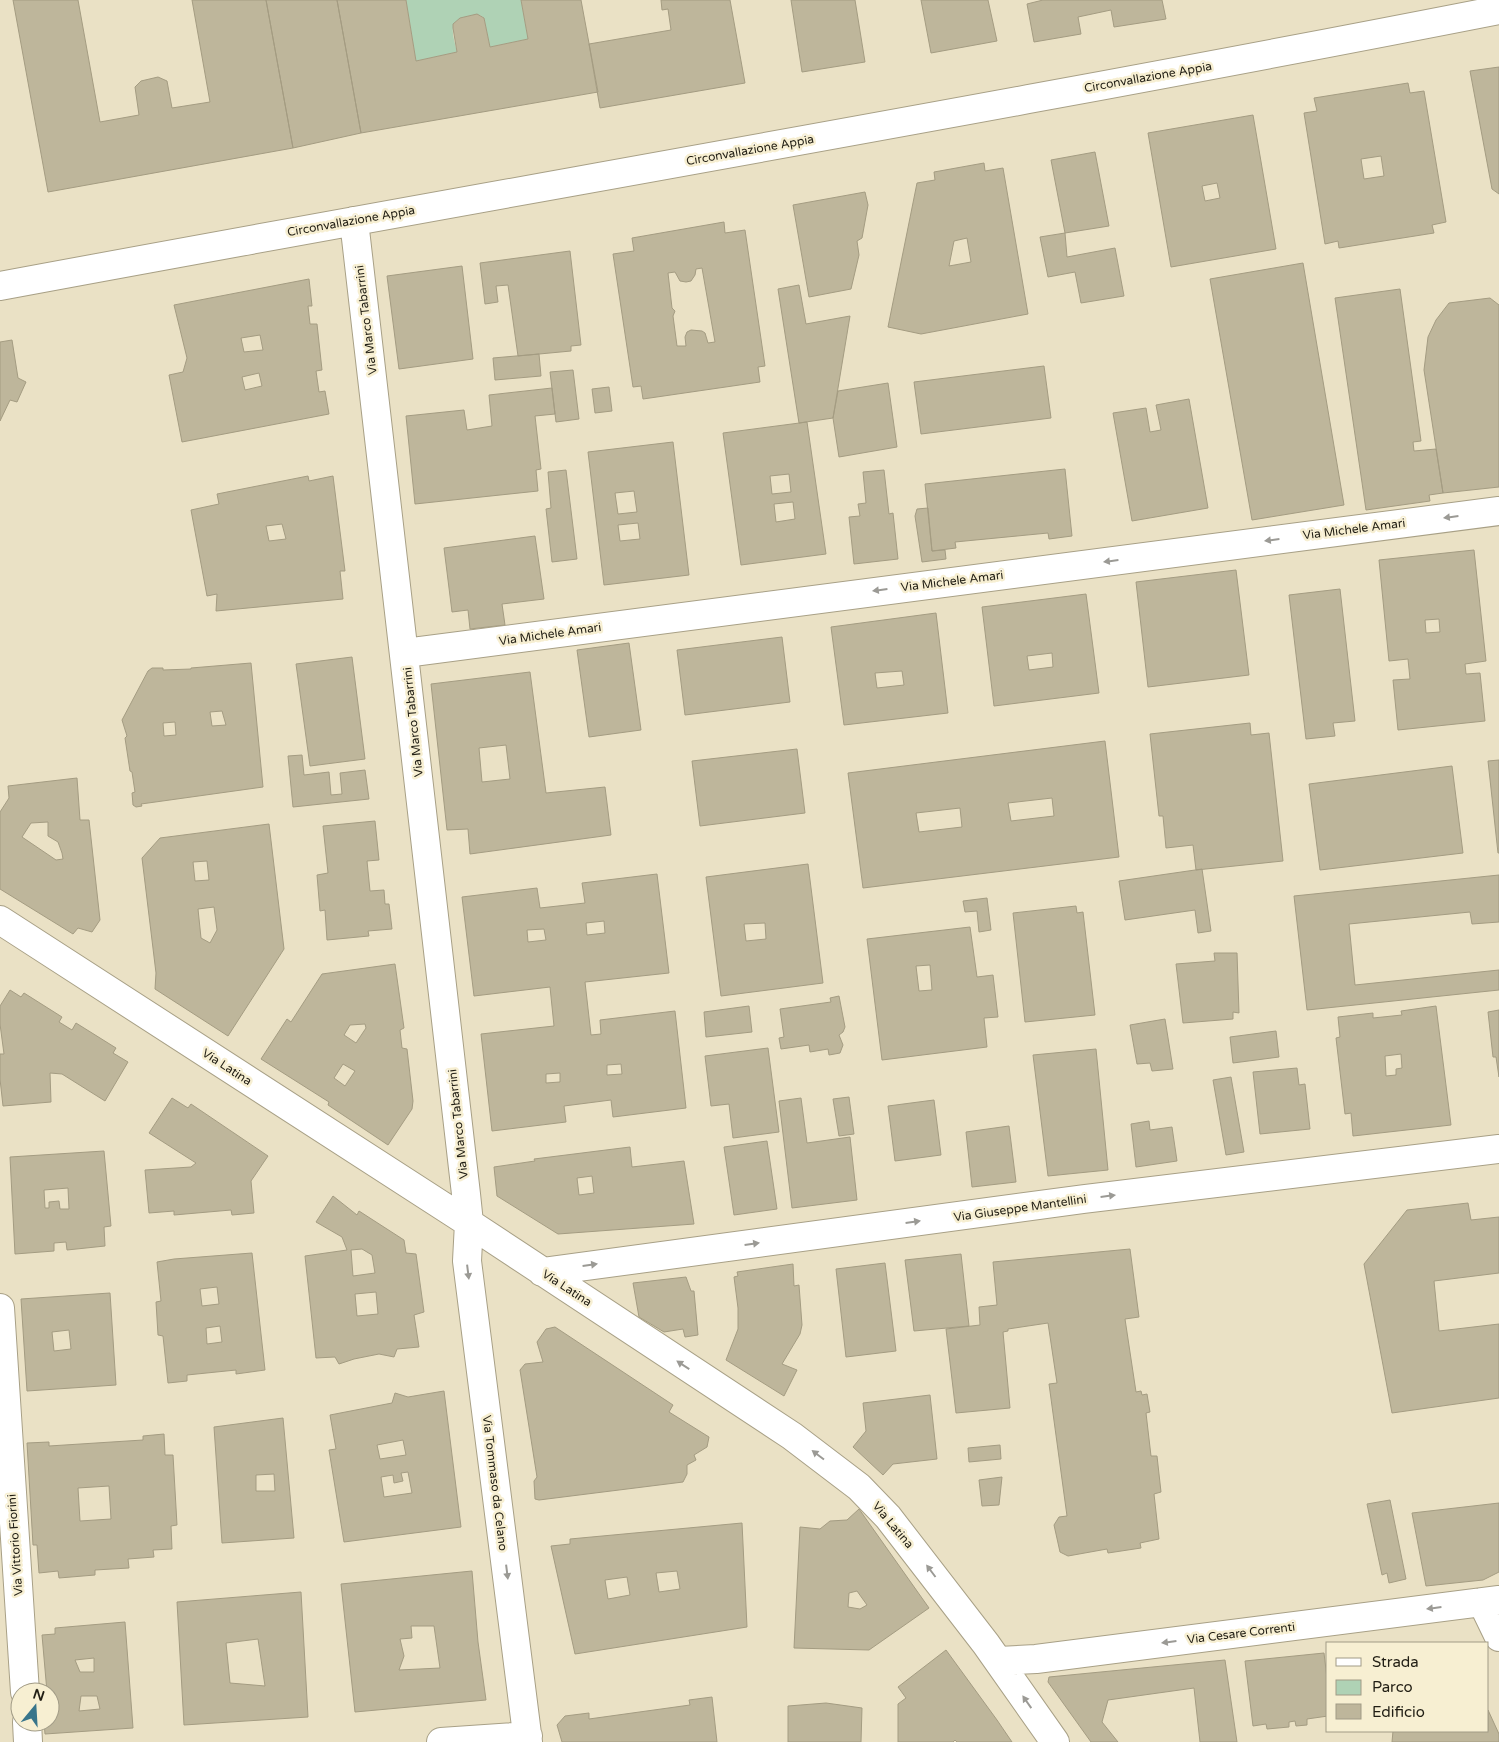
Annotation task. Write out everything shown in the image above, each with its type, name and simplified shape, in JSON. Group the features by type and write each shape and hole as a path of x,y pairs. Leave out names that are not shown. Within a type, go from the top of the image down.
{"street":[{"name":"Circonvallazione Appia","path":"0,286 1314,47 1499,10"},
{"name":"Via Marco Tabarrini","path":"354,221 469,1223"},
{"name":"Via Michele Amari","path":"405,653 1499,511"},
{"name":"Via Latina","path":"0,920 469,1223 792,1436 859,1487 903,1535 999,1661 1055,1742"},
{"name":"Via Giuseppe Mantellini","path":"542,1272 1074,1201 1499,1149"},
{"name":"Via Tommaso da Celano","path":"469,1223 467,1261 528,1739"},
{"name":"Via Vittorio Fiorini","path":"0,1308 24,1682"},
{"path":"1491,1601 1499,1637"},
{"name":"Via Cesare Correnti","path":"999,1661 1036,1659 1491,1601"},
{"path":"441,1742 528,1739"}],"green space":[{"path":"406,0 521,0 528,39 490,47 484,18 477,15 469,16 462,18 454,24 453,34 457,52 416,61"}],"building":[{"path":"13,0 78,0 100,122 139,115 135,87 141,81 158,77 167,81 172,108 210,102 192,0 266,0 293,148 48,192"},
{"path":"266,0 337,0 361,133 293,148"},
{"path":"337,0 406,0 416,61 457,52 453,24 460,18 477,14 484,18 490,47 528,39 521,0 581,0 598,92 361,133"},
{"path":"661,0 730,0 745,83 600,108 589,44 671,30 668,9 662,10"},
{"path":"791,0 855,0 865,62 802,72"},
{"path":"921,0 988,0 997,41 931,53"},
{"path":"1043,0 1162,0 1166,19 1114,27 1111,10 1078,17 1081,34 1034,42 1027,4"},
{"path":"1499,67 1499,194 1492,189 1470,71"},
{"path":"1408,83 1410,93 1424,91 1446,222 1432,225 1434,233 1339,248 1338,241 1325,244 1304,113 1317,111 1314,98","holes":["1381,156 1384,176 1364,179 1361,159"]},
{"path":"1253,115 1276,249 1171,267 1148,133","holes":["1217,183 1220,198 1205,201 1202,186"]},
{"path":"1095,152 1109,226 1065,233 1051,160"},
{"path":"984,163 985,171 1003,168 1028,314 921,334 888,327 917,183 935,180 934,172","holes":["967,238 971,262 949,266 954,241"]},
{"path":"865,192 868,205 862,238 857,241 859,255 851,289 809,297 793,205"},
{"path":"724,222 725,233 745,230 765,366 758,367 760,382 643,399 641,386 633,387 613,254 634,251 632,238","holes":["702,268 715,342 708,343 705,333 691,330 687,332 685,337 686,346 677,346 673,316 675,311 672,308 668,273 675,272 680,281 686,282 691,281 696,269"]},
{"path":"1065,233 1067,257 1115,248 1124,296 1081,303 1075,272 1048,277 1040,237"},
{"path":"570,251 581,345 571,346 571,351 518,356 508,285 496,286 498,302 485,304 480,263"},
{"path":"1303,263 1344,505 1252,520 1210,279"},
{"path":"462,266 473,359 399,369 387,276"},
{"path":"309,279 312,306 308,306 310,324 317,324 322,370 316,371 319,392 325,391 329,414 182,442 169,375 183,372 187,358 174,305","holes":["260,335 263,350 244,352 241,338","259,373 262,386 245,390 242,377"]},
{"path":"799,285 806,324 850,316 833,418 799,423 778,289"},
{"path":"1400,289 1421,441 1413,442 1414,451 1436,449 1443,493 1429,495 1430,501 1366,510 1335,298"},
{"path":"1490,298 1499,305 1499,487 1443,493 1424,370 1428,337 1436,320 1449,303"},
{"path":"12,340 18,378 26,382 17,402 10,400 0,421 0,342"},
{"path":"539,354 541,376 495,380 493,358"},
{"path":"1044,366 1051,418 921,434 914,382"},
{"path":"573,370 579,419 556,422 550,372"},
{"path":"888,383 897,447 839,457 833,418 838,391"},
{"path":"609,387 612,411 595,413 592,389"},
{"path":"552,388 555,414 535,416 541,469 536,470 538,491 415,504 406,416 464,410 467,430 492,426 489,395"},
{"path":"1189,399 1208,508 1132,521 1113,413 1146,408 1150,432 1161,430 1156,405"},
{"path":"807,422 826,554 741,565 723,433","holes":["789,474 791,492 772,494 770,476","793,502 795,519 776,522 774,504"]},
{"path":"673,442 689,575 604,585 588,452","holes":["634,491 637,512 618,514 615,493","638,523 640,539 620,541 618,525"]},
{"path":"1065,469 1072,536 1049,539 1048,533 955,542 956,548 932,551 925,484"},
{"path":"566,470 577,559 552,562 546,509 551,508 548,472"},
{"path":"884,470 889,514 893,513 898,559 854,564 849,517 860,516 858,504 866,503 863,472"},
{"path":"308,476 309,481 333,476 345,571 340,571 343,599 216,611 217,594 207,596 191,510 219,504 217,494","holes":["282,524 286,539 269,541 266,526"]},
{"path":"928,508 932,551 945,550 946,559 922,562 915,516 917,509"},
{"path":"535,536 544,599 502,604 505,625 470,629 468,610 452,612 444,548"},
{"path":"1474,550 1486,661 1465,664 1466,674 1480,673 1485,721 1398,730 1393,680 1410,679 1408,659 1389,661 1379,560","holes":["1439,619 1440,632 1426,633 1425,620"]},
{"path":"1236,570 1249,675 1148,687 1136,582"},
{"path":"1340,589 1355,721 1333,723 1335,736 1306,739 1289,595"},
{"path":"1086,594 1099,693 994,706 982,607","holes":["1052,653 1053,667 1029,670 1027,656"]},
{"path":"936,613 948,713 844,725 831,627","holes":["902,671 904,685 877,688 875,673"]},
{"path":"782,637 790,702 685,715 677,650"},
{"path":"629,643 641,730 589,737 577,650"},
{"path":"352,657 365,759 310,766 296,664"},
{"path":"251,663 263,787 141,804 142,806 136,807 133,805 132,793 135,792 125,738 127,736 122,720 148,671 152,668 163,668 163,670","holes":["222,711 226,725 212,726 210,712","175,722 176,735 164,736 163,723"]},
{"path":"530,672 546,793 605,787 611,835 470,854 468,829 447,830 431,684","holes":["506,745 510,779 482,782 479,748"]},
{"path":"1250,723 1251,735 1269,733 1283,861 1196,870 1193,845 1166,848 1163,816 1159,816 1150,734"},
{"path":"1105,741 1119,857 863,888 848,773","holes":["1052,798 1054,816 1011,821 1008,803","960,808 962,827 919,832 916,813"]},
{"path":"797,749 805,813 700,826 692,761"},
{"path":"302,755 304,775 329,772 331,795 342,794 340,773 365,770 369,799 293,807 288,756"},
{"path":"1499,760 1499,853 1498,853 1488,761"},
{"path":"1452,766 1463,853 1320,870 1309,784"},
{"path":"77,778 80,820 89,820 100,920 92,932 78,928 73,934 0,889 0,812 9,798 8,786","holes":["48,822 48,836 58,842 63,859 56,860 22,837 31,823"]},
{"path":"375,821 379,860 367,861 370,891 384,890 385,904 389,904 392,929 368,931 369,936 327,940 325,910 320,911 317,875 328,873 323,826"},
{"path":"269,824 284,949 228,1036 155,989 156,973 142,858 160,838","holes":["207,861 209,880 195,881 193,862","214,907 217,930 210,943 201,938 198,909"]},
{"path":"808,864 823,983 721,996 706,877","holes":["765,923 766,939 746,941 744,924"]},
{"path":"1202,869 1211,931 1198,933 1195,910 1125,920 1119,881"},
{"path":"657,874 669,973 585,982 591,1035 601,1034 600,1020 675,1011 686,1108 613,1117 611,1100 564,1106 566,1122 492,1131 481,1034 554,1026 550,987 474,996 462,897 537,888 540,908 585,903 582,883","holes":["604,921 605,933 587,935 586,923","544,929 546,940 528,942 527,930","621,1064 622,1074 607,1075 607,1065","560,1073 560,1082 546,1083 546,1074"]},
{"path":"1499,875 1499,922 1472,924 1470,912 1349,924 1355,985 1499,970 1499,990 1307,1010 1294,896"},
{"path":"987,898 991,930 979,932 977,911 965,912 963,901"},
{"path":"1076,906 1077,913 1083,912 1095,1015 1025,1022 1013,913"},
{"path":"970,927 977,977 993,975 998,1017 984,1018 987,1047 882,1060 867,939","holes":["930,965 932,990 919,991 916,966"]},
{"path":"1214,953 1237,953 1239,1013 1233,1012 1233,1019 1183,1023 1176,964 1215,961"},
{"path":"395,964 404,1028 400,1030 402,1048 407,1049 413,1101 412,1109 388,1145 328,1105 329,1102 261,1059 287,1019 291,1022 322,974","holes":["365,1024 366,1028 356,1043 344,1035 350,1025","343,1064 355,1071 345,1086 334,1078"]},
{"path":"10,990 21,997 24,993 62,1017 59,1022 72,1030 76,1023 116,1048 113,1053 128,1062 105,1101 62,1074 50,1073 51,1102 3,1106 0,1054 4,1054 0,1006"},
{"path":"839,996 845,1027 839,1035 843,1045 840,1053 829,1055 828,1049 810,1052 809,1045 781,1049 779,1038 784,1037 780,1009 831,1002 830,998"},
{"path":"749,1006 752,1032 706,1037 704,1012"},
{"path":"1436,1006 1451,1125 1353,1136 1351,1113 1345,1114 1336,1038 1340,1037 1338,1017 1373,1013 1373,1018 1402,1015 1401,1011","holes":["1401,1054 1402,1068 1396,1069 1396,1075 1386,1076 1385,1056"]},
{"path":"1499,1010 1499,1077 1496,1057 1493,1057 1488,1012"},
{"path":"1165,1019 1173,1069 1152,1071 1150,1063 1137,1064 1130,1025"},
{"path":"1276,1031 1279,1057 1233,1063 1230,1037"},
{"path":"768,1048 779,1132 733,1138 729,1104 711,1106 705,1056"},
{"path":"1096,1049 1108,1170 1048,1176 1033,1055"},
{"path":"1297,1068 1299,1085 1305,1084 1310,1129 1260,1134 1253,1072"},
{"path":"1231,1077 1244,1152 1226,1155 1213,1080"},
{"path":"849,1097 854,1134 839,1136 833,1099"},
{"path":"172,1098 188,1108 191,1104 268,1156 251,1181 254,1213 232,1215 231,1210 174,1215 174,1211 149,1213 145,1170 191,1167 196,1163 149,1133"},
{"path":"801,1098 807,1143 850,1137 857,1200 792,1208 779,1101"},
{"path":"934,1100 941,1155 895,1161 888,1106"},
{"path":"1149,1121 1150,1130 1172,1127 1177,1161 1136,1167 1131,1124"},
{"path":"1009,1126 1016,1182 972,1187 966,1132"},
{"path":"767,1141 777,1209 734,1215 724,1147"},
{"path":"630,1147 632,1167 684,1161 694,1224 558,1234 497,1196 494,1167 535,1161 534,1159","holes":["592,1176 594,1193 579,1195 577,1178"]},
{"path":"104,1151 111,1226 104,1227 105,1246 67,1250 66,1242 54,1243 54,1251 15,1254 10,1157","holes":["68,1188 69,1209 60,1209 59,1201 49,1202 49,1208 45,1208 44,1190"]},
{"path":"333,1196 357,1215 359,1211 404,1240 406,1253 416,1254 424,1312 414,1315 419,1347 397,1349 394,1357 379,1354 339,1364 335,1357 316,1358 305,1256 347,1250 342,1237 316,1222","holes":["362,1249 372,1255 375,1273 353,1276 351,1250","376,1292 378,1314 357,1316 355,1294"]},
{"path":"1468,1203 1471,1220 1499,1217 1499,1273 1434,1281 1439,1331 1499,1324 1499,1398 1392,1413 1364,1264 1407,1210"},
{"path":"1130,1249 1139,1317 1125,1319 1136,1392 1141,1391 1142,1395 1147,1394 1150,1412 1146,1413 1151,1456 1157,1456 1161,1492 1154,1494 1159,1539 1140,1543 1141,1548 1108,1553 1107,1549 1068,1556 1060,1552 1054,1525 1059,1517 1067,1516 1049,1384 1057,1383 1048,1323 1008,1329 1008,1331 1003,1332 1010,1408 956,1413 946,1329 980,1325 979,1307 997,1305 993,1262"},
{"path":"252,1253 265,1370 236,1374 236,1370 187,1375 187,1381 168,1383 163,1336 158,1335 156,1302 161,1301 157,1262","holes":["217,1287 219,1304 202,1306 200,1289","220,1326 222,1342 207,1344 206,1328"]},
{"path":"961,1254 969,1326 914,1331 905,1260"},
{"path":"885,1263 896,1351 846,1357 836,1269"},
{"path":"793,1264 794,1286 799,1285 802,1325 800,1334 782,1364 797,1370 784,1396 726,1360 738,1329 738,1308 734,1277 738,1276 737,1272"},
{"path":"686,1277 691,1291 694,1291 698,1335 685,1337 683,1329 664,1332 639,1317 633,1283"},
{"path":"110,1293 116,1385 27,1391 21,1299","holes":["69,1330 71,1349 54,1351 52,1332"]},
{"path":"555,1327 673,1405 669,1412 709,1437 707,1447 694,1455 696,1460 687,1465 687,1474 683,1482 535,1499 534,1481 537,1477 520,1370 525,1364 543,1362 537,1342 546,1329"},
{"path":"444,1391 461,1527 344,1542 329,1450 336,1449 330,1415 392,1403 395,1393 408,1397","holes":["403,1440 406,1455 380,1459 377,1445","408,1472 412,1493 384,1497 381,1477 393,1475 394,1483 403,1481 401,1473"]},
{"path":"930,1395 937,1459 893,1464 883,1475 853,1447 866,1431 863,1403"},
{"path":"283,1418 294,1538 222,1543 214,1427","holes":["274,1474 275,1491 256,1491 256,1475"]},
{"path":"164,1434 165,1455 173,1455 177,1525 171,1526 172,1549 153,1550 154,1557 128,1559 129,1568 95,1570 95,1575 59,1578 58,1571 39,1573 37,1545 33,1545 27,1443 49,1442 49,1446 143,1440 143,1436","holes":["109,1486 111,1519 80,1521 78,1488"]},
{"path":"1000,1445 1001,1459 969,1462 968,1448"},
{"path":"1002,1477 999,1505 982,1506 979,1480"},
{"path":"1390,1500 1406,1579 1389,1583 1387,1573 1382,1575 1367,1504"},
{"path":"1499,1503 1499,1572 1483,1580 1426,1586 1412,1513"},
{"path":"859,1509 929,1608 869,1650 794,1648 800,1527 820,1529 830,1521 847,1520","holes":["857,1591 867,1605 860,1609 848,1607 849,1593"]},
{"path":"742,1523 747,1627 575,1654 551,1546 570,1544 570,1539","holes":["677,1571 680,1589 659,1592 656,1573","627,1577 630,1595 608,1599 605,1580"]},
{"path":"472,1571 478,1642 486,1700 355,1712 341,1584","holes":["411,1626 434,1626 440,1668 399,1670 404,1656 400,1639 412,1638"]},
{"path":"301,1592 308,1717 184,1725 177,1602","holes":["258,1639 265,1686 230,1683 226,1643"]},
{"path":"125,1622 133,1728 45,1734 45,1732 60,1732 60,1682 46,1682 42,1635 55,1634 55,1628","holes":["94,1658 94,1672 80,1672 75,1660","81,1696 97,1696 100,1709 79,1711"]},
{"path":"946,1650 1012,1742 957,1742 955,1740 953,1742 898,1742 898,1704 906,1698 898,1687"},
{"path":"1324,1653 1326,1716 1307,1719 1307,1725 1296,1726 1295,1721 1289,1722 1289,1727 1267,1729 1266,1724 1253,1726 1245,1661"},
{"path":"1225,1660 1237,1742 1200,1742 1194,1688 1108,1700 1102,1722 1118,1742 1091,1742 1048,1682 1049,1677"},
{"path":"712,1697 717,1742 562,1742 557,1725 565,1716 589,1713 589,1719 690,1705 689,1700"},
{"path":"826,1703 862,1708 861,1742 788,1742 788,1706"},
{"path":"1489,1712 1499,1734 1499,1742 1392,1742 1393,1732 1489,1732"}]}
